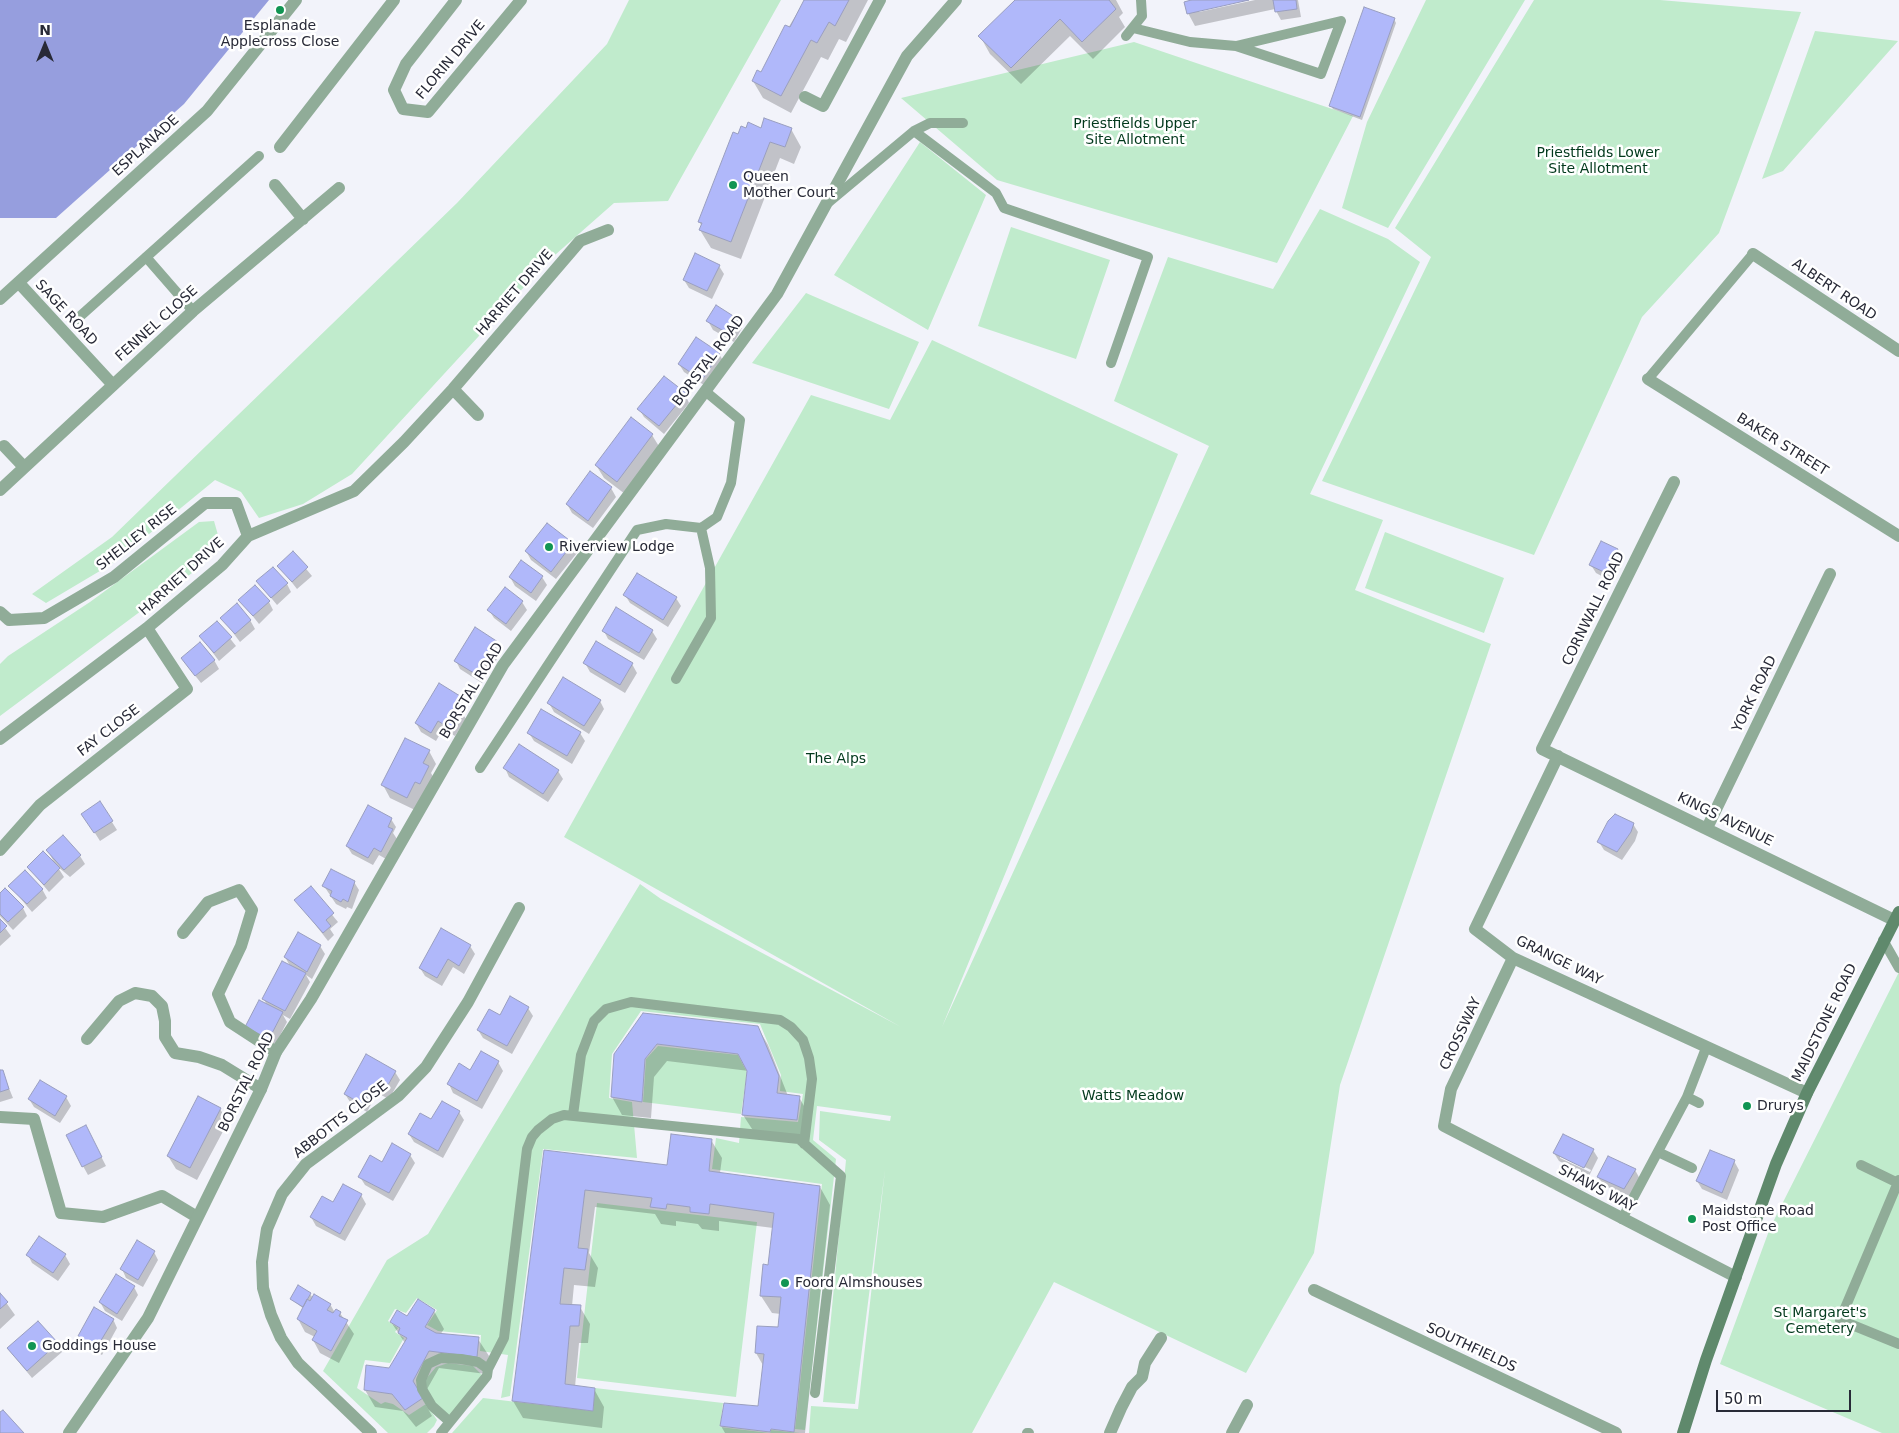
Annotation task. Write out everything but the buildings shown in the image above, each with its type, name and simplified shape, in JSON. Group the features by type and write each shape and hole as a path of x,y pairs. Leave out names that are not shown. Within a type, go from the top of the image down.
{"main road":[{"name":"MAIDSTONE ROAD","path":"1683,1433 1706,1360 1776,1164 1807,1093 1883,940 1897,916"}],"street":[{"name":"ESPLANADE","path":"0,299 207,111 296,0"},
{"path":"280,147 394,0"},
{"name":"FLORIN DRIVE","path":"456,0 406,64 394,90 403,109 428,112 521,0"},
{"path":"805,97 822,106 880,0"},
{"name":"BORSTAL ROAD","path":"69,1433 148,1318 261,1089 276,1052 311,999 503,664 777,294 907,56 956,0"},
{"path":"275,185 303,218"},
{"name":"FENNEL CLOSE","path":"0,490 193,311 340,188"},
{"name":"HARRIET DRIVE","path":"0,739 147,628 222,565 248,536 354,491 404,442 453,388 580,241 608,230"},
{"name":"ALBERT ROAD","path":"1753,254 1899,351"},
{"name":"SAGE ROAD","path":"19,283 113,385"},
{"name":"BAKER STREET","path":"1648,379 1899,536"},
{"path":"453,388 478,415"},
{"path":"4,446 24,467"},
{"name":"CORNWALL ROAD","path":"1542,749 1674,482"},
{"name":"SHELLEY RISE","path":"0,612 9,620 44,618 114,577 205,504 236,504 248,536"},
{"name":"YORK ROAD","path":"1707,828 1830,574"},
{"name":"FAY CLOSE","path":"0,850 40,805 187,689 147,628"},
{"name":"KINGS AVENUE","path":"1542,749 1897,916"},
{"name":"GRANGE WAY","path":"1558,756 1475,929 1513,958 1807,1093"},
{"path":"183,933 208,902 239,890 252,910 241,946 218,994 230,1022 276,1052"},
{"name":"ABBOTTS CLOSE","path":"371,1433 298,1363 281,1338 270,1315 263,1288 262,1262 268,1225 282,1194 306,1164 398,1096 426,1066 468,1002 519,908"},
{"name":"CROSSWAY","path":"1444,1126 1451,1089 1513,958"},
{"path":"87,1039 119,1001 135,994 152,996 162,1006 165,1021 165,1037 175,1053 199,1057 222,1065 261,1089"},
{"path":"0,1117 34,1119 61,1214 103,1217 162,1196 198,1217"},
{"name":"SHAWS WAY","path":"1444,1126 1736,1277"},
{"name":"SOUTHFIELDS","path":"1314,1290 1616,1433"},
{"path":"1110,1433 1124,1401 1132,1387 1142,1377 1145,1362 1161,1338"},
{"path":"1232,1433 1247,1405"}],"lane":[{"path":"1141,0 1142,16 1129,32 1190,42 1236,46 1321,74 1341,21 1236,46"},
{"path":"826,204 914,131 930,123 963,123"},
{"path":"914,131 996,193 1004,208 1148,256 1111,363"},
{"path":"77,319 259,156"},
{"path":"1648,379 1753,254"},
{"path":"146,256 193,311"},
{"path":"480,768 637,530 666,524 701,528 717,517 731,483 740,420 706,391"},
{"path":"676,679 710,618 710,568 701,528"},
{"path":"1883,940 1899,968"},
{"path":"573,1115 581,1056 594,1021 606,1009 631,1002 780,1020 791,1027 803,1040 809,1058 812,1079 804,1144"},
{"path":"1622,1219 1687,1097 1706,1048"},
{"path":"1687,1097 1699,1103"},
{"path":"442,1433 487,1376 488,1369 504,1338 524,1163 529,1142 538,1130 562,1115 799,1139 841,1176 815,1393"},
{"path":"1658,1152 1692,1168"},
{"path":"1861,1165 1898,1181 1840,1320 1899,1344"},
{"path":"450,1422 432,1406 422,1389 421,1380 428,1364 441,1358 461,1359 478,1362 488,1369"}],"green space":[{"path":"629,0 781,0 668,201 614,203 547,262 352,474 303,504 259,518 241,492 215,480 115,562 46,603 32,594 112,537 457,203 607,44"},
{"path":"1426,0 1525,0 1388,228 1342,208 1367,122"},
{"name":"Priestfields Lower Site Allotment","path":"1534,0 1660,0 1801,12 1719,233 1642,317 1534,555 1322,481 1431,257 1395,228"},
{"path":"1815,31 1898,41 1783,171 1762,179"},
{"name":"Priestfields Upper Site Allotment","path":"1134,42 1353,116 1277,263 997,180 901,98"},
{"path":"920,142 986,195 928,330 834,275"},
{"path":"1320,209 1388,239 1420,262 1310,494 1383,520 1355,590 1491,644 1340,1085 1314,1253 1246,1373 1054,1282 972,1433 809,1433 811,1406 858,1409 885,1170 855,1404 823,1402 846,1160 819,1140 820,1111 890,1121 891,1116 817,1106 813,1140 836,1159 805,1430 795,1429 822,1184 712,1169 716,1138 739,1143 741,1117 798,1122 803,1094 780,1091 781,1075 760,1024 641,1011 612,1054 609,1098 632,1102 637,1158 543,1149 510,1396 501,1398 508,1355 480,1351 481,1335 438,1331 427,1325 437,1310 417,1298 406,1313 395,1309 388,1321 398,1328 395,1332 404,1338 390,1363 365,1360 357,1388 381,1404 385,1402 393,1404 409,1415 426,1404 437,1420 427,1433 388,1433 323,1371 387,1260 428,1234 640,884 661,899 901,1027 564,837 811,395 890,420 932,340 1178,454 942,1027 1209,446 1114,401 1168,257 1273,289"},
{"path":"1011,227 1110,260 1076,359 978,326"},
{"path":"806,293 919,342 889,409 752,363"},
{"path":"214,521 220,542 196,570 0,716 0,664 8,656 90,602 199,522"},
{"path":"1385,532 1504,578 1484,633 1365,588"},
{"name":"St Margaret's Cemetery","path":"1899,972 1899,1433 1882,1433 1720,1364 1770,1228"},
{"path":"658,1046 738,1055 747,1072 741,1114 643,1102 646,1059"},
{"path":"597,1203 757,1222 736,1397 577,1378"},
{"path":"448,1363 473,1366 482,1375 449,1418 427,1392 425,1380 436,1367"},
{"path":"595,1388 723,1403 720,1427 770,1433 452,1433 483,1398 593,1411"},
{"path":"771,1430 800,1433 770,1433"}],"water":[{"path":"0,0 269,0 184,104 56,218 0,218"}],"place":[{"name":"Esplanade Applecross Close","path":"280,10"},
{"name":"Queen Mother Court","path":"733,185"},
{"name":"Riverview Lodge","path":"549,547"},
{"name":"Drurys","path":"1747,1106"},
{"name":"Maidstone Road Post Office","path":"1692,1219"},
{"name":"Foord Almshouses","path":"785,1283"},
{"name":"Goddings House","path":"32,1346"}],"park label":[{"name":"The Alps","path":"836,759"},
{"name":"Watts Meadow","path":"1133,1096"}]}
